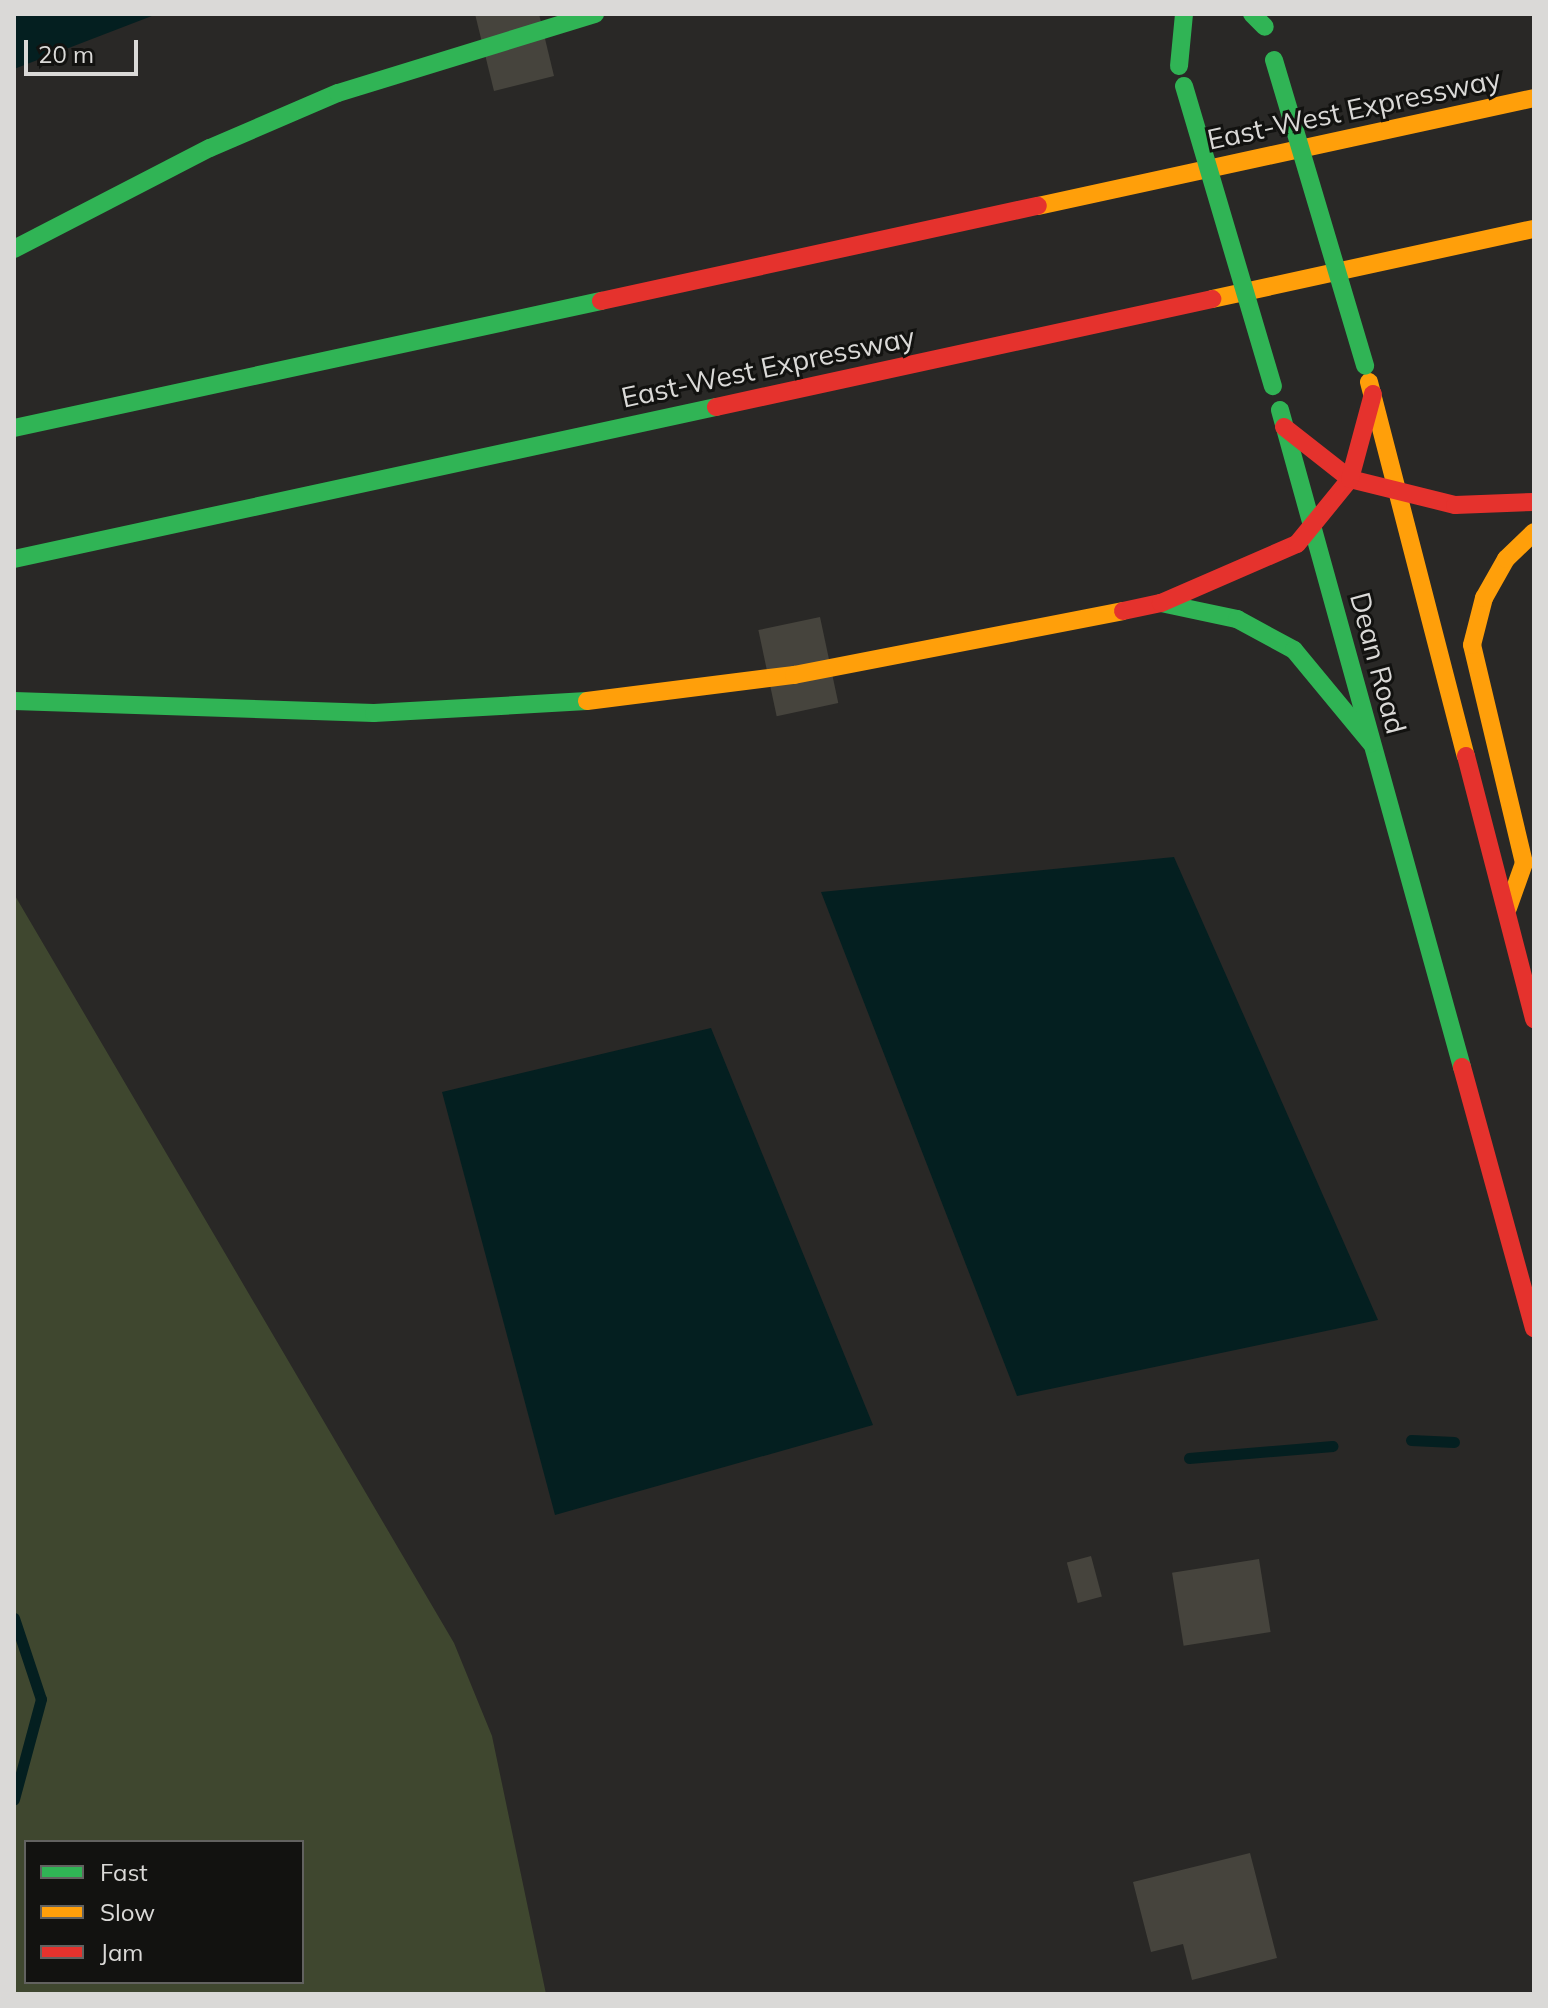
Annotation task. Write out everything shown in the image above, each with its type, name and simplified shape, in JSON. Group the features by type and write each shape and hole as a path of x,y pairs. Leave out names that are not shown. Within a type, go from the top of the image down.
{"main road":[{"path":"14,249 210,148 338,93 595,14"},
{"name":"Dean Road","path":"1162,14 1273,386 1534,1328"},
{"path":"1179,66 1184,14"},
{"path":"1259,18 1402,493 1534,1019"},
{"name":"East-West Expressway","path":"14,428 1534,98"},
{"name":"East-West Expressway","path":"14,559 1534,229"},
{"path":"14,701 374,713 603,700 794,675 1161,603 1266,562 1312,527 1350,479 1373,394"},
{"path":"1284,427 1350,479 1455,505 1534,502"},
{"path":"1508,908 1524,863 1472,645 1484,598 1506,559 1534,532"},
{"path":"1161,603 1237,619 1294,650 1371,743"}],"green space":[{"path":"14,894 454,1643 492,1736 546,1994 14,1994"}],"water":[{"path":"14,14 157,14 14,69"},
{"path":"1174,857 1378,1320 1017,1396 821,892"},
{"path":"711,1028 873,1425 555,1515 442,1092"}],"building":[{"path":"475,14 539,14 554,76 494,91"},
{"path":"820,617 838,703 777,716 758,630"},
{"path":"1091,1556 1102,1597 1078,1603 1067,1562"},
{"path":"1259,1559 1271,1632 1184,1646 1172,1573"},
{"path":"1250,1853 1277,1958 1192,1980 1183,1944 1151,1952 1133,1882"}],"waterway":[{"path":"1411,1440 1454,1442"},
{"path":"1189,1458 1332,1446"},
{"path":"14,1618 41,1699 14,1799"}],"traffic: fast":[{"path":"14,249 210,148 338,93 595,14"},
{"path":"1179,66 1184,14"},
{"path":"1252,14 1265,27"},
{"path":"1274,60 1365,366"},
{"path":"1184,86 1273,386"},
{"path":"14,428 601,301"},
{"path":"14,559 716,407"},
{"path":"1280,410 1462,1067"},
{"path":"1161,603 1237,619 1294,650 1371,743"},
{"path":"14,701 374,713 587,701"}],"traffic: slow":[{"path":"1038,206 1534,98"},
{"path":"1212,299 1534,229"},
{"path":"1369,382 1466,756"},
{"path":"1508,908 1524,863 1472,645 1484,598 1506,559 1534,532"},
{"path":"587,701 794,675 1123,611"}],"traffic: jam":[{"path":"601,301 1038,206"},
{"path":"716,407 1212,299"},
{"path":"1123,611 1161,603 1297,544 1350,479 1373,394"},
{"path":"1284,427 1350,479 1455,505 1534,502"},
{"path":"1466,756 1534,1019"},
{"path":"1462,1067 1534,1328"}]}
